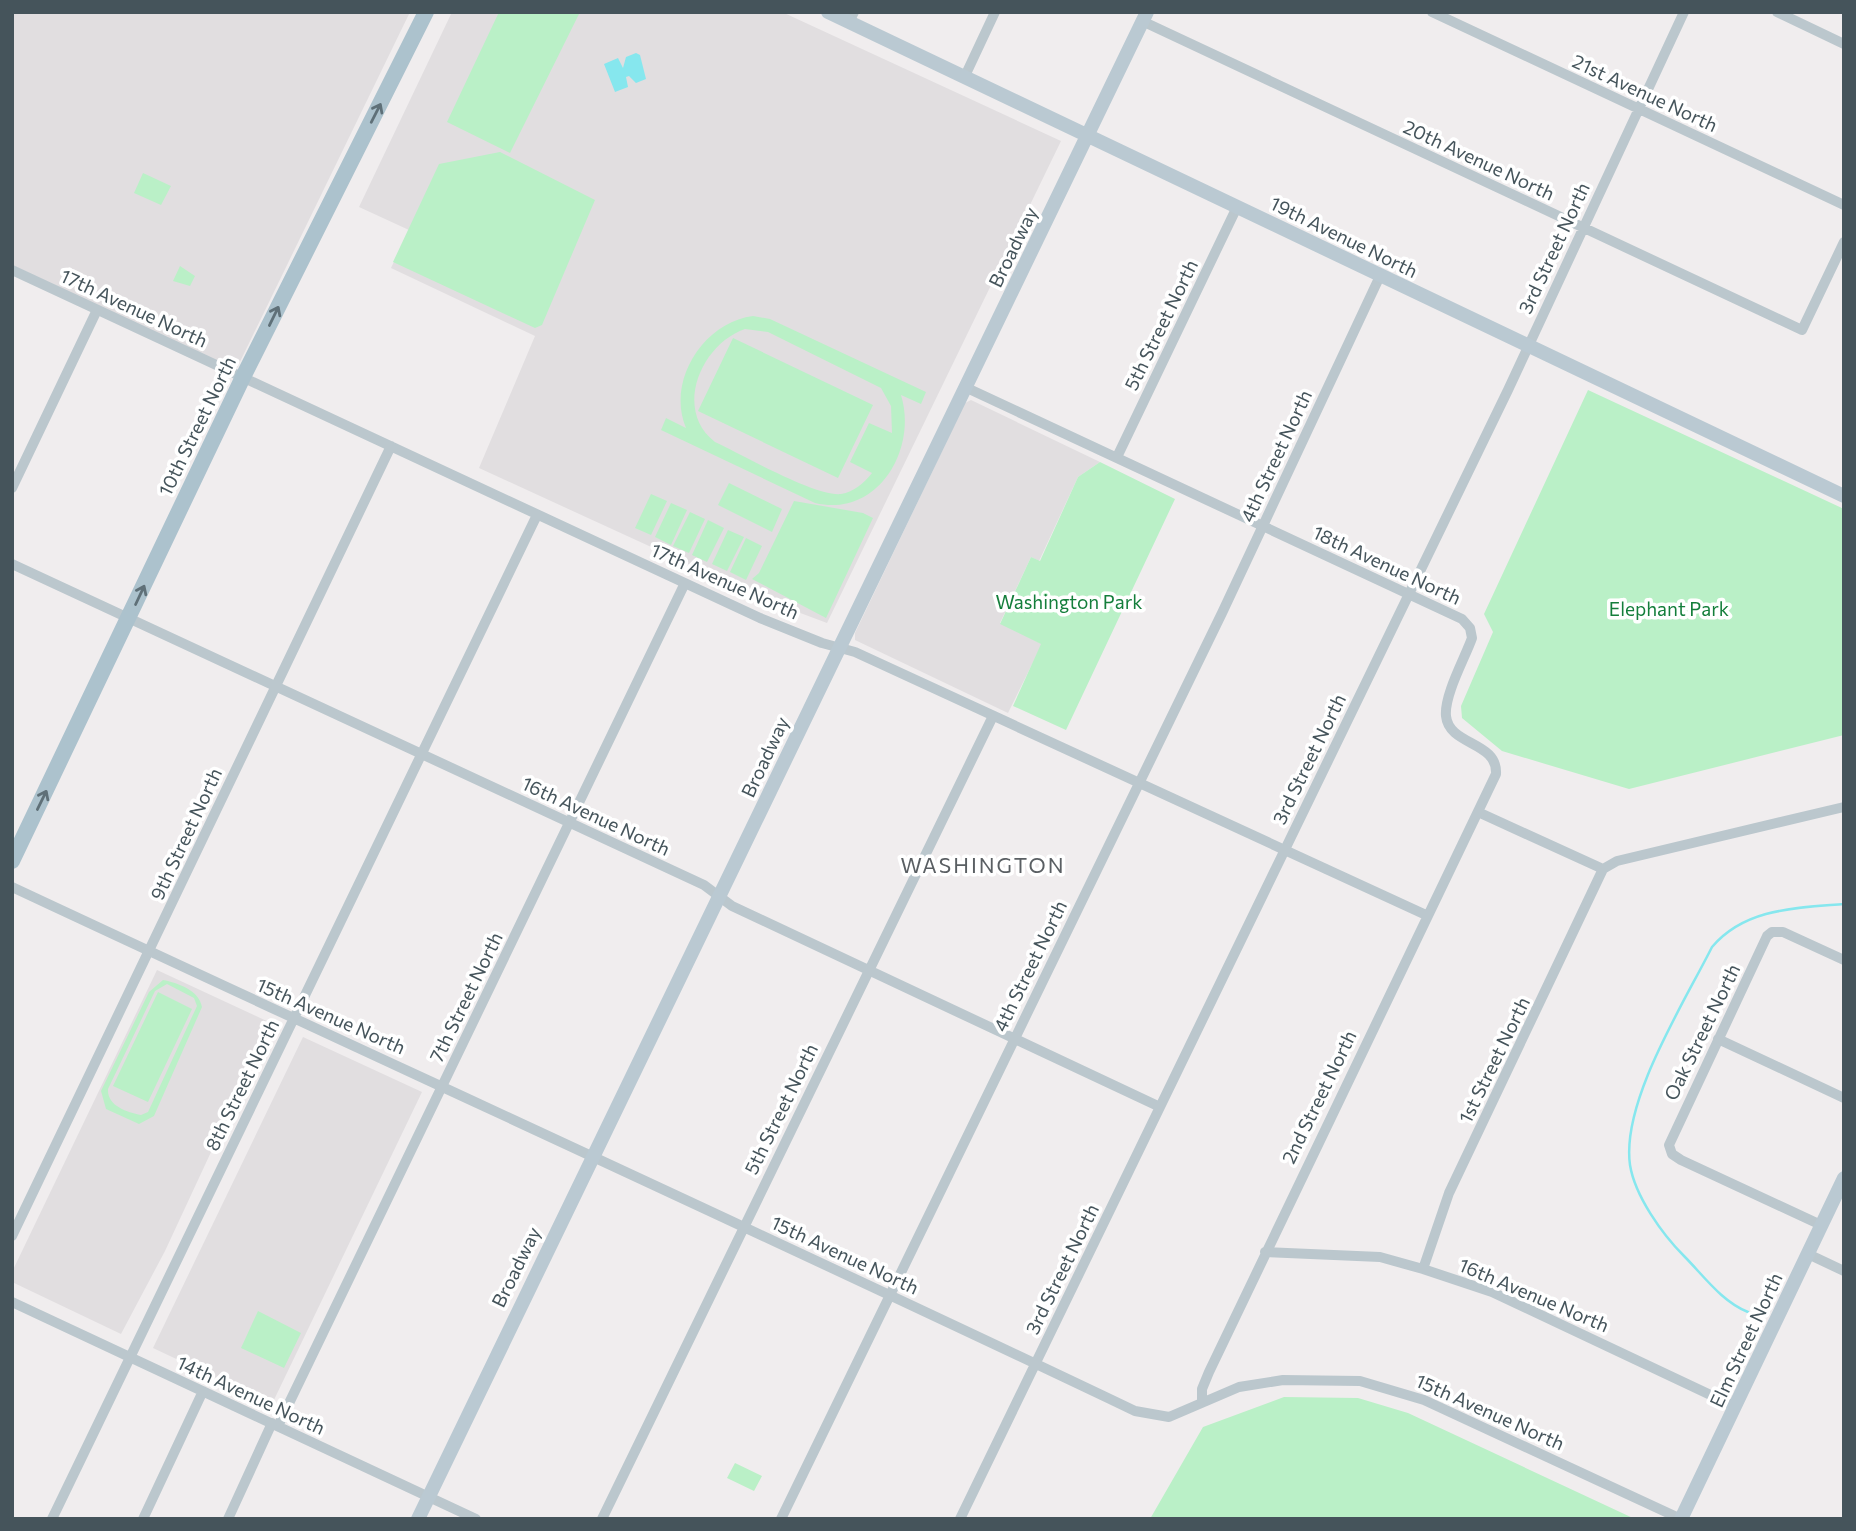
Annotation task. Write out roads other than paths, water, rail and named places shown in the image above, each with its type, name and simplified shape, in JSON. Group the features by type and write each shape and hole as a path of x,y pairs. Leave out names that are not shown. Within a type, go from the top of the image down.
{"main road":[{"name":"10th Street North","path":"12,862 243,377 426,12"}],"street":[{"name":"19th Avenue North","path":"828,12 852,17 965,76 1844,496"},
{"path":"965,76 995,12"},
{"name":"21st Avenue North","path":"1432,12 1844,205"},
{"name":"3rd Street North","path":"960,1519 1528,346 1637,109 1685,12"},
{"path":"1777,12 1844,44"},
{"name":"Broadway","path":"418,1519 591,1155 967,388 1144,17"},
{"name":"20th Avenue North","path":"1144,17 1802,330 1844,242"},
{"name":"5th Street North","path":"1117,457 1237,207"},
{"name":"17th Avenue North","path":"12,270 760,618 839,647 1426,915"},
{"name":"4th Street North","path":"781,1519 1139,783 1380,276"},
{"path":"12,488 97,310"},
{"name":"18th Avenue North","path":"967,388 1462,619 1471,628 1472,638 1446,704 1446,718 1457,734 1495,761 1496,774 1478,812"},
{"name":"9th Street North","path":"12,1236 391,446"},
{"name":"8th Street North","path":"52,1519 537,515"},
{"name":"16th Avenue North","path":"12,564 704,885 719,898 1160,1107"},
{"name":"7th Street North","path":"228,1519 685,583"},
{"name":"5th Street North","path":"602,1519 993,716"},
{"path":"1478,812 1603,869 1617,861 1844,807"},
{"name":"2nd Street North","path":"1202,1401 1202,1389 1209,1371 1426,915 1478,812"},
{"name":"1st Street North","path":"1423,1269 1449,1194 1603,869"},
{"name":"15th Avenue North","path":"12,887 442,1085 1135,1411 1155,1417 1169,1417 1239,1387 1283,1380 1360,1381 1424,1400 1681,1519"},
{"name":"Oak Street North","path":"1821,1225 1681,1160 1670,1150 1670,1139 1766,938 1772,932 1783,932 1844,960"},
{"path":"1718,1039 1844,1098"},
{"name":"Elm Street North","path":"1681,1519 1844,1178"},
{"name":"16th Avenue North","path":"1265,1252 1380,1257 1423,1269 1492,1292 1736,1407"},
{"path":"1808,1254 1844,1271"},
{"name":"14th Avenue North","path":"12,1302 476,1519"},
{"path":"143,1519 203,1391"}],"water":[{"path":"636,53 640,55 646,79 636,83 629,76 626,77 628,87 615,92 604,64 618,58 623,68 626,57"}],"waterway":[{"path":"1748,1312 1721,1295 1667,1237 1643,1202 1630,1165 1630,1140 1635,1112 1671,1024 1712,947 1725,934 1740,924 1772,912 1844,904"}],"district":[{"name":"WASHINGTON","path":"983,866"}],"park label":[{"name":"Washington Park","path":"1069,602"},
{"name":"Elephant Park","path":"1669,609"}]}
